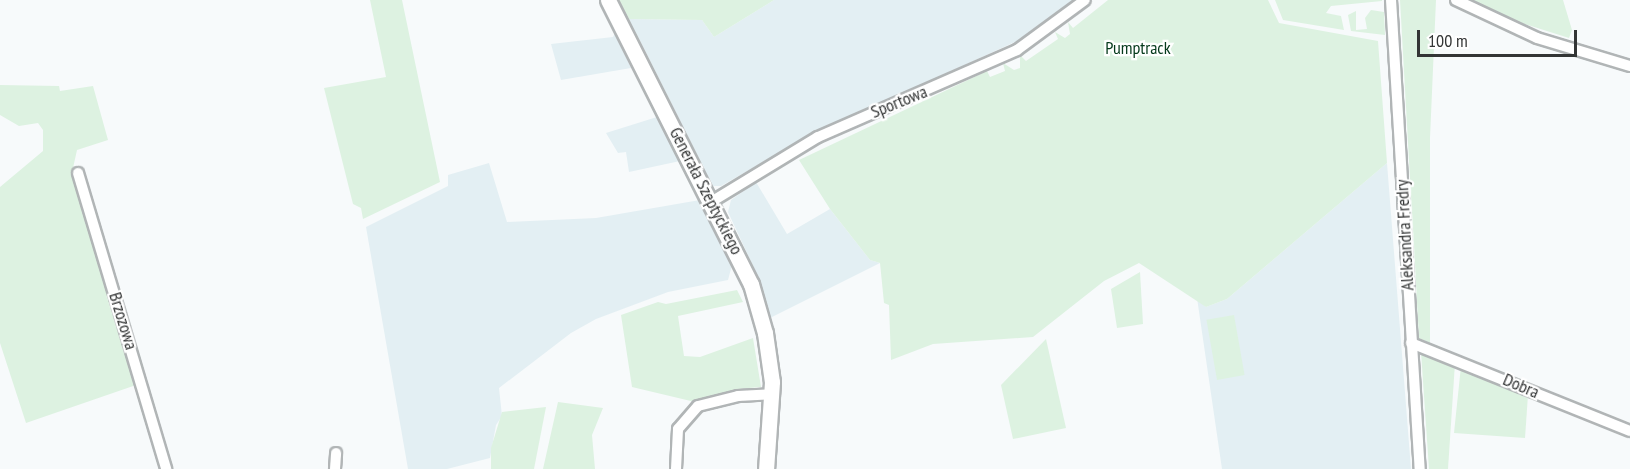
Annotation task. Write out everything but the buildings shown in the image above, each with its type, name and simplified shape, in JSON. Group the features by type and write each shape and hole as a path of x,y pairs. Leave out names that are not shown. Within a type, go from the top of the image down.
{"main road":[{"name":"Generała Szeptyckiego","path":"608,0 751,284 765,333 771,394 766,469"}],"street":[{"name":"Sportowa","path":"711,202 819,137 1017,50 1085,0"},
{"name":"Aleksandra Fredry","path":"1391,0 1420,469"},
{"path":"1456,0 1538,38 1630,66"},
{"name":"Brzozowa","path":"78,172 166,469"},
{"name":"Dobra","path":"1411,343 1630,431"},
{"path":"676,469 678,429 698,406 738,396 771,394"},
{"path":"335,469 336,453"}],"shaded area":[{"path":"774,0 1075,0 1017,41 805,138 721,186 713,186 629,19 702,20 714,37"},
{"path":"615,33 631,68 561,80 551,44 613,37"},
{"path":"657,117 680,161 629,172 626,152 618,153 606,133"},
{"path":"489,163 507,222 596,218 700,200 732,265 728,280 668,292 596,319 571,333 499,388 502,416 496,425 490,458 447,469 408,469 366,227 448,186 448,175"},
{"path":"1387,163 1411,469 1222,469 1197,298 1206,307 1227,299"},
{"path":"756,182 787,234 830,209 870,260 880,263 770,318 754,268 728,212 731,200"}],"green space":[{"path":"370,0 402,0 440,182 363,219 361,208 353,204 324,88 386,77"},
{"path":"619,0 774,0 714,37 702,20 629,19"},
{"name":"Pumptrack","path":"1108,0 1268,0 1279,23 1378,41 1387,163 1227,299 1206,307 1139,263 1104,281 1033,337 933,344 891,360 889,305 884,303 880,263 870,260 830,209 799,160 987,71 990,77 1005,71 1003,63 1014,70 1020,68 1020,55 1026,61 1058,39 1055,32 1065,38 1070,34 1068,22 1073,28"},
{"path":"1275,0 1382,1 1331,6 1326,13 1341,16 1344,30 1283,20"},
{"path":"1400,0 1436,0 1430,138 1430,343 1419,338"},
{"path":"1473,0 1563,0 1572,30 1569,38 1509,19"},
{"path":"1371,10 1384,12 1385,35 1351,31 1348,15 1356,11 1356,30 1367,29 1365,18"},
{"path":"0,85 59,86 60,91 93,86 108,140 77,150 73,168 139,384 26,423 0,343 0,187 43,151 43,130 38,123 19,126 0,115"},
{"path":"1140,272 1143,324 1117,328 1111,289"},
{"path":"737,290 743,302 678,316 684,356 700,357 753,338 761,387 738,389 695,402 632,387 621,315 658,302 666,304"},
{"path":"1234,315 1245,375 1217,380 1206,320"},
{"path":"1046,339 1066,428 1013,439 1001,385"},
{"path":"1421,352 1455,363 1448,469 1429,469"},
{"path":"1461,366 1528,395 1525,438 1454,433"},
{"path":"558,402 603,408 592,435 595,469 543,469"},
{"path":"546,407 534,469 491,469 491,448 502,412"}]}
